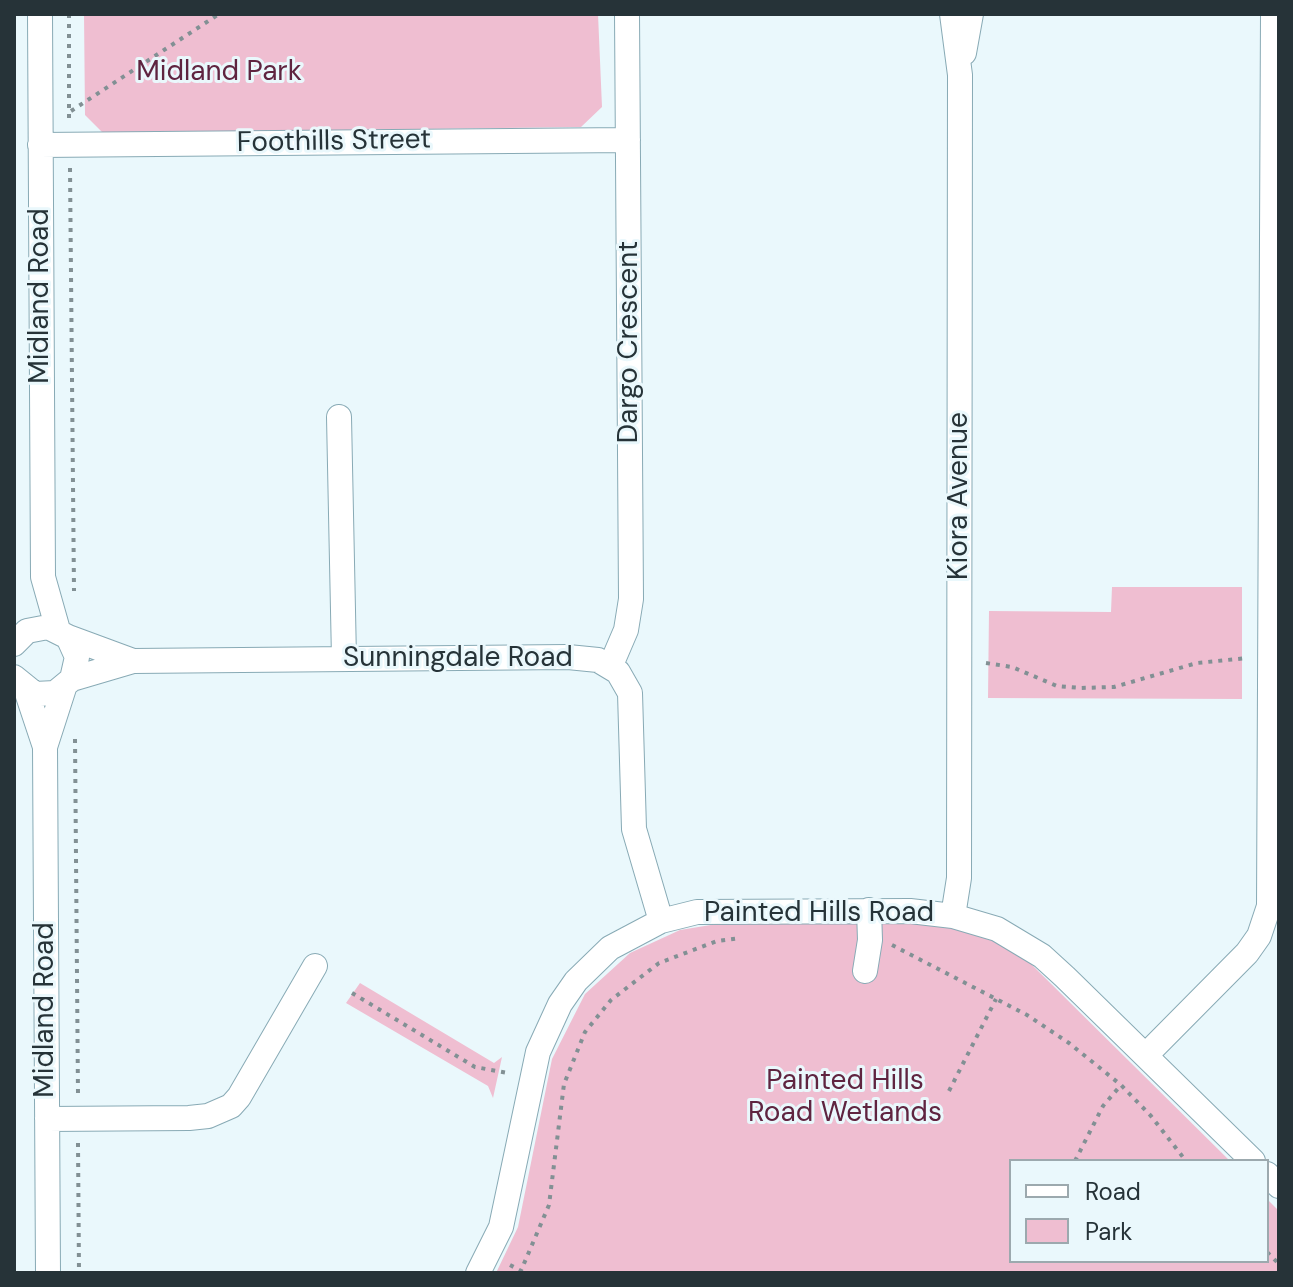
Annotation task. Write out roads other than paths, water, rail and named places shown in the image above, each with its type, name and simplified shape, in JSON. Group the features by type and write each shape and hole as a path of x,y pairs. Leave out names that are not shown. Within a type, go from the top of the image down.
{"street":[{"name":"Midland Road","path":"40,14 43,577 63,634 77,657 45,747 48,1273"},
{"name":"Dargo Crescent","path":"611,665 626,630 631,599 627,14"},
{"name":"Kiora Avenue","path":"952,14 960,75 959,863 953,916"},
{"name":"Kiora Avenue","path":"960,75 971,14"},
{"path":"1146,1055 1247,953 1266,922 1272,880 1276,450 1273,14"},
{"name":"Foothills Street","path":"40,145 628,140"},
{"path":"339,417 344,659"},
{"name":"Midland Road","path":"18,640 43,577"},
{"path":"18,640 37,627 63,634"},
{"name":"Sunningdale Road","path":"63,634 133,661"},
{"name":"Sunningdale Road","path":"17,681 45,695 133,661 568,657 611,665 625,680 630,693 634,829 661,921"},
{"name":"Midland Road","path":"17,681 45,747"},
{"name":"Painted Hills Road","path":"478,1273 501,1227 532,1078 547,1028 576,981 610,948 661,921 716,910 869,910 953,916 997,929 1042,956 1251,1159"},
{"path":"865,971 870,940 869,910"},
{"path":"47,1119 189,1118 208,1116 231,1106 315,966"}],"park label":[{"name":"Midland Park","path":"219,73"},
{"name":"Painted Hills Road Wetlands","path":"845,1098"}]}
